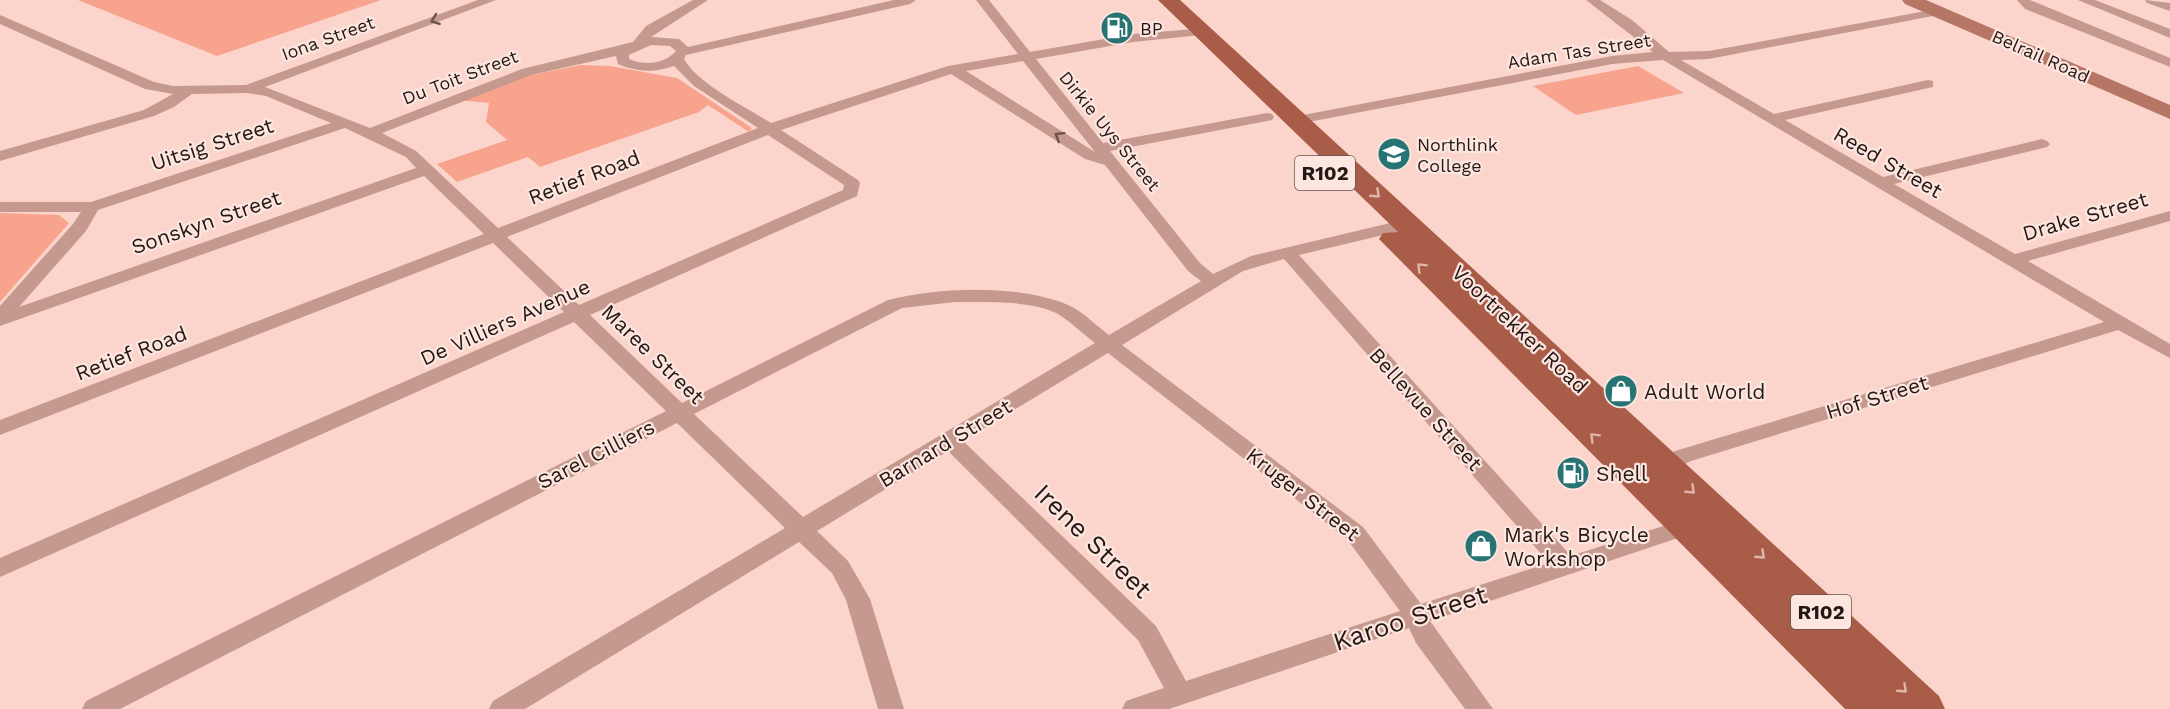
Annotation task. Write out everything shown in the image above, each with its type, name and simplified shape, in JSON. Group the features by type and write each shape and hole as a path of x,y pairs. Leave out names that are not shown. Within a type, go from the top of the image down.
{"main road":[{"name":"Voortrekker Road","path":"1147,0 1258,83 1298,120 1395,227"},
{"name":"Voortrekker Road","path":"1168,0 1191,31 1267,117 1395,227 1702,521 1924,709"},
{"path":"1258,83 1259,92 1275,109 1275,113 1267,117"},
{"name":"Voortrekker Road","path":"1702,521 1873,709"}],"street":[{"name":"Iona Street","path":"247,89 490,0"},
{"name":"Du Toit Street","path":"370,133 509,77 633,46 644,35 665,21 702,0"},
{"path":"650,66 676,49 869,0"},
{"path":"630,64 622,58 633,46 676,49 910,0"},
{"name":"Dirkie Uys Street","path":"982,0 1024,56 1101,148 1194,267 1213,282"},
{"name":"Reed Street","path":"1592,0 1627,23 1668,56 2170,352"},
{"name":"Belrail Road","path":"1911,0 2170,113"},
{"path":"2084,0 2170,34"},
{"path":"2151,0 2170,7"},
{"path":"2026,3 2170,63"},
{"name":"Adam Tas Street","path":"1298,120 1612,60 1709,55 1938,11"},
{"name":"Maree Street","path":"0,19 159,88 247,89 269,92 370,133 411,154 840,567 853,587 891,709"},
{"path":"665,21 661,33 676,49"},
{"name":"Retief Road","path":"0,428 769,129 953,69 1191,31"},
{"name":"De Villiers Avenue","path":"0,568 851,193 852,183 699,83 682,68 676,49"},
{"name":"Du Toit Street","path":"567,62 598,61 650,66"},
{"name":"De Villiers Avenue","path":"650,66 699,83"},
{"path":"953,69 1090,156 1111,162"},
{"path":"1772,118 1928,84"},
{"path":"0,156 143,115 165,106 188,90"},
{"path":"1101,148 1267,117"},
{"name":"Uitsig Street","path":"0,207 92,207 345,123"},
{"path":"1881,182 2042,144"},
{"name":"Sonskyn Street","path":"9,308 66,295 428,169"},
{"path":"9,308 80,227 92,207"},
{"name":"Drake Street","path":"2013,260 2170,216"},
{"name":"Barnard Street","path":"502,709 950,441 1108,343 1247,263 1395,227"},
{"name":"Bellevue Street","path":"1287,252 1566,566"},
{"path":"9,308 66,295"},
{"name":"Sarel Cilliers","path":"95,709 895,304 921,297 1030,299 1064,310 1108,343"},
{"name":"Hof Street","path":"1650,471 1683,456 2120,323"},
{"name":"Kruger Street","path":"1108,343 1355,533 1398,587 1417,615 1425,636 1480,709"},
{"name":"Irene Street","path":"950,441 1147,633 1180,694"},
{"name":"Karoo Street","path":"1135,709 1702,521"}],"shaded area":[{"path":"78,0 381,0 217,56"},
{"path":"581,65 610,66 677,78 752,128 749,132 708,105 699,112 540,167 528,157 457,182 437,164 507,140 486,122 489,103 458,100 522,77"},
{"path":"1638,66 1684,93 1576,115 1533,86"},
{"path":"0,213 59,215 69,223 0,302"}],"place":[{"name":"BP","path":"1117,28"},
{"name":"Northlink College","path":"1394,154"},
{"name":"Adult World","path":"1621,391"},
{"name":"Shell","path":"1573,473"},
{"name":"Mark's Bicycle Workshop","path":"1481,546"}]}
